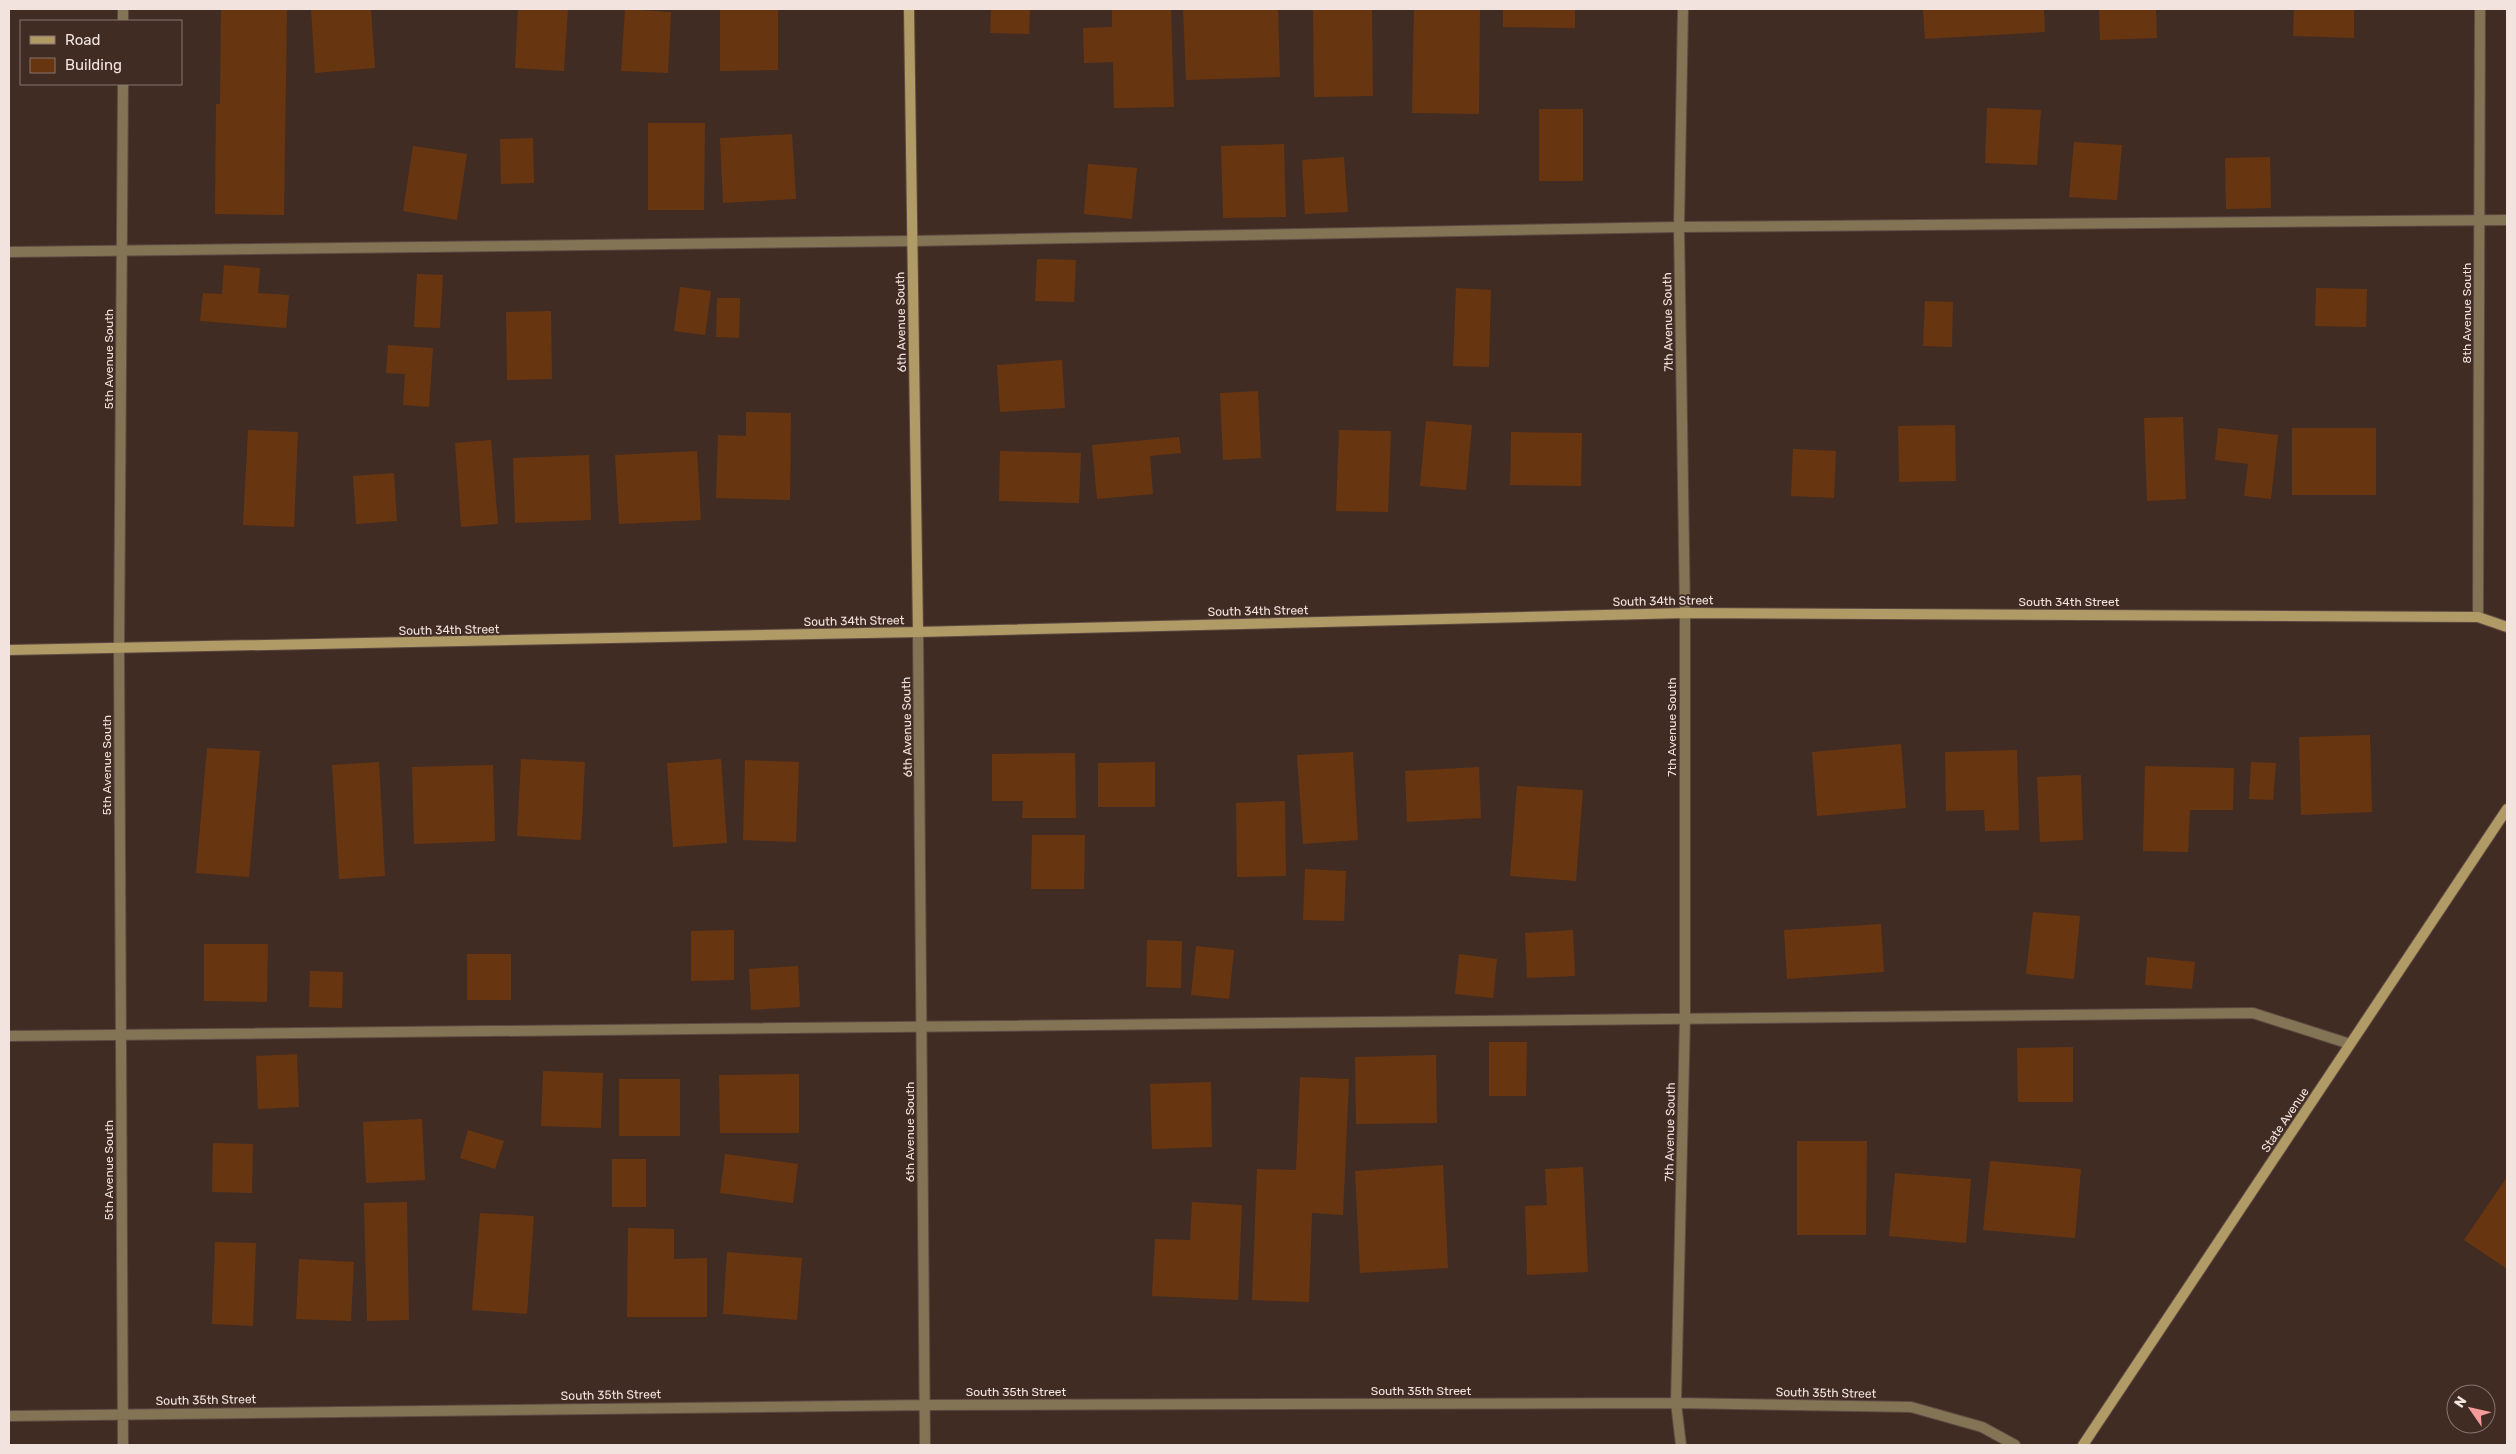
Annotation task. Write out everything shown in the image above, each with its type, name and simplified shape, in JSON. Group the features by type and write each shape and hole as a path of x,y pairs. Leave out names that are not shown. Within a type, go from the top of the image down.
{"street":[{"name":"6th Avenue South","path":"908,9 918,632 925,1445"},
{"name":"7th Avenue South","path":"1681,1445 1676,1403 1685,1019 1684,612 1679,227 1683,9"},
{"name":"8th Avenue South","path":"2478,617 2480,9"},
{"name":"5th Avenue South","path":"123,85 119,649 123,1445"},
{"path":"9,252 912,242 1679,227 2507,220"},
{"name":"South 34th Street","path":"9,650 918,632 1684,612 2478,617 2507,627"},
{"name":"State Avenue","path":"2083,1445 2507,809"},
{"path":"9,1036 2253,1014 2350,1044"},
{"name":"South 35th Street","path":"9,1416 123,1413 925,1405 1676,1403 1911,1407 1982,1427 2015,1445"}],"building":[{"path":"221,9 287,9 284,215 215,214 216,104 220,104"},
{"path":"311,9 371,9 375,68 315,73"},
{"path":"518,9 568,9 564,71 515,68"},
{"path":"625,9 671,12 668,73 621,71"},
{"path":"720,9 778,9 778,70 720,71"},
{"path":"991,9 1030,9 1029,34 990,33"},
{"path":"1112,9 1171,9 1174,107 1114,108 1113,62 1084,63 1083,28 1112,27"},
{"path":"1183,9 1278,9 1280,77 1186,80"},
{"path":"1313,9 1372,9 1373,96 1314,97"},
{"path":"1414,9 1480,9 1479,114 1412,113"},
{"path":"1503,9 1575,9 1575,28 1503,27"},
{"path":"1923,9 2044,9 2045,32 1925,39"},
{"path":"2099,9 2156,9 2157,38 2100,40"},
{"path":"2294,9 2354,9 2354,38 2293,36"},
{"path":"1987,108 2041,110 2037,165 1985,163"},
{"path":"1539,109 1583,109 1583,181 1539,181"},
{"path":"648,123 705,123 704,210 648,210"},
{"path":"792,134 796,199 723,203 720,138"},
{"path":"533,138 534,183 501,184 500,139"},
{"path":"2074,142 2122,145 2117,200 2069,197"},
{"path":"1284,144 1286,217 1223,218 1221,146"},
{"path":"413,146 467,154 457,220 403,211"},
{"path":"1344,157 1348,212 1305,214 1302,160"},
{"path":"2270,157 2271,208 2226,209 2225,158"},
{"path":"1088,164 1137,168 1132,219 1084,214"},
{"path":"1037,259 1076,260 1074,302 1035,301"},
{"path":"224,265 260,268 258,293 289,295 286,328 200,321 203,293 222,294"},
{"path":"417,274 443,275 440,328 414,327"},
{"path":"680,287 711,291 705,335 674,331"},
{"path":"1456,288 1491,290 1489,367 1453,366"},
{"path":"2316,288 2367,289 2366,327 2315,326"},
{"path":"717,298 740,298 739,338 716,337"},
{"path":"1925,301 1953,302 1952,347 1923,346"},
{"path":"551,311 552,379 507,380 506,312"},
{"path":"388,345 433,348 429,407 403,405 405,374 386,373"},
{"path":"1062,360 1065,408 1000,412 997,365"},
{"path":"1258,391 1261,458 1223,460 1220,393"},
{"path":"746,412 791,413 790,500 716,498 718,435 746,436"},
{"path":"2183,417 2186,499 2147,501 2144,418"},
{"path":"1426,421 1472,425 1466,490 1420,486"},
{"path":"1955,425 1956,481 1899,482 1898,426"},
{"path":"2218,428 2278,435 2271,499 2244,496 2248,464 2215,460"},
{"path":"2292,428 2376,428 2376,495 2292,495"},
{"path":"248,430 298,432 294,527 243,525"},
{"path":"1339,430 1391,431 1388,512 1336,511"},
{"path":"1511,432 1582,433 1581,486 1510,485"},
{"path":"1179,437 1181,453 1150,456 1153,494 1097,499 1092,445"},
{"path":"491,440 498,524 461,527 455,443"},
{"path":"1793,449 1836,451 1834,498 1791,496"},
{"path":"697,451 701,520 619,524 615,455"},
{"path":"1000,451 1081,453 1079,503 999,501"},
{"path":"589,455 591,520 515,523 513,458"},
{"path":"394,473 397,521 356,524 353,476"},
{"path":"2370,735 2372,812 2301,815 2299,737"},
{"path":"1901,744 1906,808 1817,816 1812,752"},
{"path":"207,748 260,751 249,877 196,873"},
{"path":"2017,750 2019,830 1985,831 1984,810 1946,811 1945,752"},
{"path":"1353,752 1358,840 1303,844 1297,755"},
{"path":"1075,753 1076,818 1022,818 1023,801 992,801 992,754"},
{"path":"521,759 585,762 581,840 517,836"},
{"path":"721,759 727,843 673,847 667,763"},
{"path":"745,760 799,762 796,842 743,840"},
{"path":"379,762 385,876 339,879 332,765"},
{"path":"1155,762 1155,807 1098,807 1098,763"},
{"path":"2251,762 2276,763 2273,800 2249,799"},
{"path":"493,765 495,841 414,844 412,767"},
{"path":"2145,766 2234,768 2233,810 2190,810 2188,852 2143,851"},
{"path":"1479,767 1481,818 1407,822 1405,771"},
{"path":"2081,775 2083,840 2040,842 2037,777"},
{"path":"1517,786 1583,790 1576,881 1510,876"},
{"path":"1285,801 1286,876 1237,877 1236,803"},
{"path":"1032,835 1085,835 1084,889 1031,889"},
{"path":"1305,869 1346,871 1344,921 1303,920"},
{"path":"2033,912 2080,916 2074,979 2026,974"},
{"path":"1881,924 1884,972 1787,979 1784,930"},
{"path":"734,930 734,980 691,981 691,931"},
{"path":"1573,930 1575,976 1527,978 1525,933"},
{"path":"1147,940 1182,941 1181,988 1146,987"},
{"path":"204,944 268,944 267,1002 204,1001"},
{"path":"1196,946 1234,950 1229,999 1191,995"},
{"path":"467,954 511,954 511,1000 467,1000"},
{"path":"1459,954 1497,959 1493,998 1455,994"},
{"path":"2147,957 2195,962 2192,989 2145,985"},
{"path":"798,966 800,1007 751,1010 749,969"},
{"path":"310,971 343,972 342,1008 309,1007"},
{"path":"1489,1042 1527,1042 1526,1096 1489,1096"},
{"path":"2073,1047 2073,1102 2018,1102 2017,1048"},
{"path":"297,1054 299,1107 258,1109 256,1056"},
{"path":"1436,1055 1437,1123 1356,1124 1355,1057"},
{"path":"543,1071 603,1073 601,1128 541,1126"},
{"path":"799,1074 799,1133 720,1133 719,1075"},
{"path":"1300,1077 1349,1079 1343,1215 1312,1213 1309,1302 1252,1300 1257,1169 1296,1170"},
{"path":"619,1079 680,1079 680,1136 619,1136"},
{"path":"1211,1082 1212,1147 1152,1149 1150,1084"},
{"path":"422,1119 425,1180 366,1183 363,1122"},
{"path":"468,1130 504,1141 495,1169 460,1158"},
{"path":"1797,1141 1867,1141 1866,1235 1797,1235"},
{"path":"213,1143 253,1144 252,1193 212,1192"},
{"path":"725,1154 798,1164 793,1203 720,1193"},
{"path":"612,1159 646,1159 646,1207 612,1207"},
{"path":"1990,1161 2081,1169 2075,1238 1983,1230"},
{"path":"1443,1165 1448,1268 1360,1273 1355,1171"},
{"path":"1583,1167 1588,1272 1527,1275 1525,1206 1547,1205 1545,1169"},
{"path":"1895,1173 1971,1179 1966,1243 1889,1236"},
{"path":"2507,1177 2507,1269 2464,1240"},
{"path":"407,1202 409,1320 367,1321 364,1203"},
{"path":"1192,1202 1242,1205 1238,1300 1152,1296 1155,1239 1190,1240"},
{"path":"480,1213 534,1216 527,1314 472,1310"},
{"path":"628,1228 674,1229 674,1259 707,1258 707,1317 627,1317"},
{"path":"215,1242 256,1243 253,1326 212,1324"},
{"path":"727,1252 802,1258 797,1320 723,1314"},
{"path":"299,1259 354,1262 351,1321 296,1319"}]}
